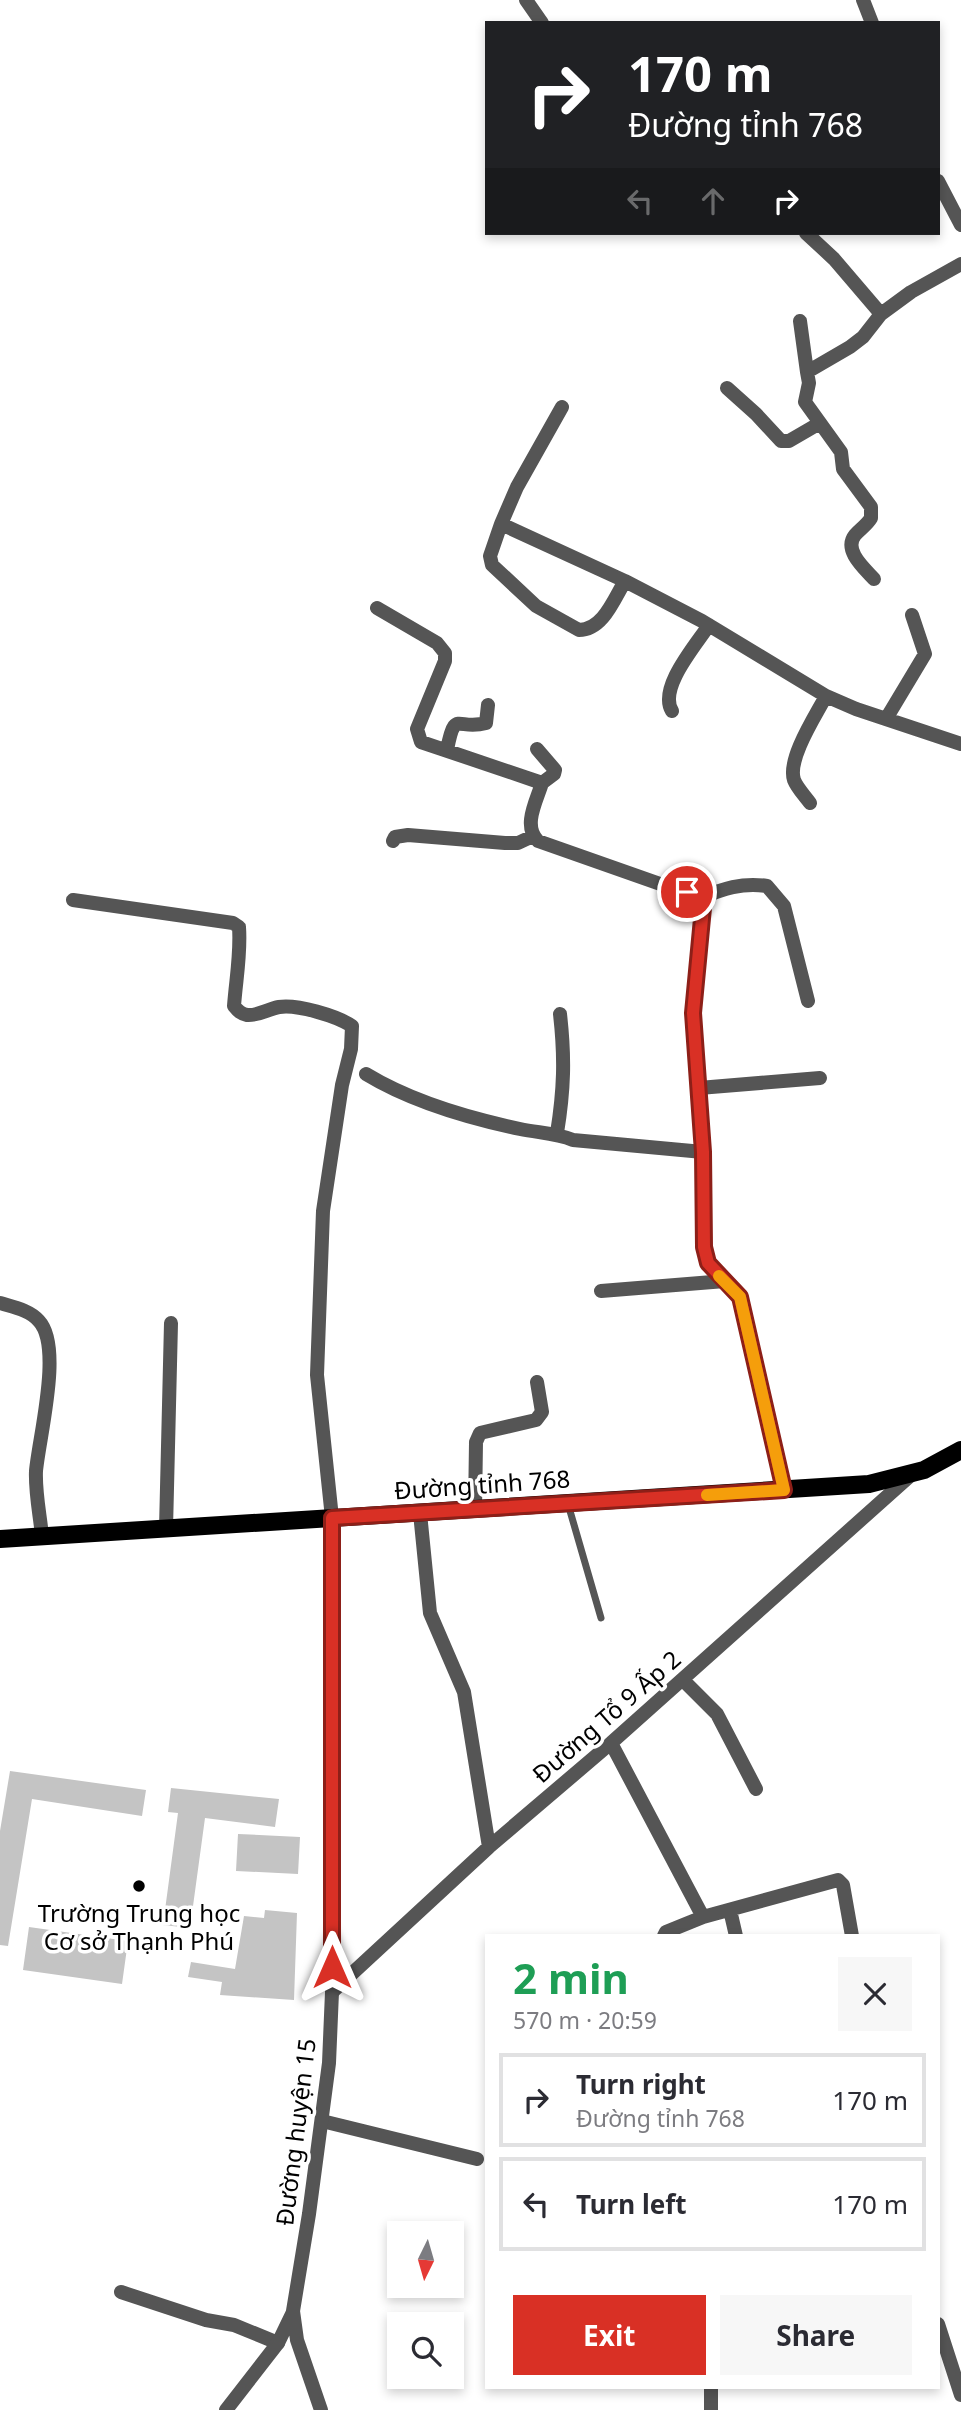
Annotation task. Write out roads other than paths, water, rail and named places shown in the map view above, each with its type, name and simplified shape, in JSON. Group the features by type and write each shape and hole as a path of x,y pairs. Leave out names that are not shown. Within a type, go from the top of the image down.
{"main road":[{"name":"Đường tỉnh 768","path":"0,1539 869,1484 911,1475 961,1450"}],"street":[{"path":"526,0 541,21"},
{"path":"863,0 871,21"},
{"path":"940,185 961,225"},
{"path":"808,235 834,259 881,314"},
{"path":"807,372 863,337 881,314 911,292 961,264"},
{"path":"800,321 809,383 805,402 841,452 843,469 871,507 871,519 853,537 851,544 855,557 874,579"},
{"path":"727,388 781,441 789,441 820,423"},
{"path":"562,407 517,487 490,556 492,565 536,606 579,630 588,630 599,622 625,581"},
{"path":"501,524 625,581 709,625 826,696 856,709 961,744"},
{"path":"377,608 443,647 445,661 417,729 421,742 542,783"},
{"path":"886,719 925,654 912,615"},
{"path":"672,711 668,705 669,688 709,625"},
{"path":"810,803 794,781 793,771 796,755 826,696"},
{"path":"447,750 452,727 457,723 486,723 488,705"},
{"path":"537,749 555,770 554,774 542,783 531,817 533,836 538,841 700,898 732,886 767,886 784,906 808,1002"},
{"path":"393,841 395,837 408,835 518,843 533,836"},
{"path":"700,898 703,922 693,1013 703,1152 704,1247 708,1263 740,1297 784,1490"},
{"name":"Đường huyện 15","path":"73,900 233,923 239,927 240,936 240,967 234,1006 239,1012 247,1015 281,1006 345,1021 352,1026 323,1211 317,1375 332,1518 332,1992 329,2063 293,2311 297,2340 321,2410"},
{"path":"557,1133 565,1058 560,1014"},
{"path":"366,1074 431,1104 523,1130 557,1133 573,1140 703,1152"},
{"path":"699,1088 820,1078"},
{"path":"601,1291 725,1281"},
{"path":"0,1303 20,1309 39,1320 47,1335 48,1401 36,1474 42,1536"},
{"path":"166,1529 172,1324"},
{"path":"475,1510 476,1442 480,1433 536,1420 542,1412 537,1382"},
{"name":"Đường Tổ 9 Ấp 2","path":"332,1992 489,1847 683,1680 911,1475"},
{"path":"420,1513 430,1613 464,1692 489,1847"},
{"path":"683,1680 717,1714 756,1790"},
{"path":"611,1743 703,1917"},
{"path":"665,1934 666,1931 703,1917 838,1880 843,1885 852,1934"},
{"path":"730,1910 736,1934"},
{"path":"322,2120 477,2159"},
{"path":"121,2292 206,2320 234,2325 278,2343"},
{"path":"226,2410 278,2343 293,2311"},
{"path":"940,2330 961,2395"},
{"path":"711,2389 711,2410"}],"lane":[{"path":"568,1504 601,1618"}],"place":[{"name":"Trường Trung học Cơ sở Thạnh Phú","path":"139,1886"}]}
